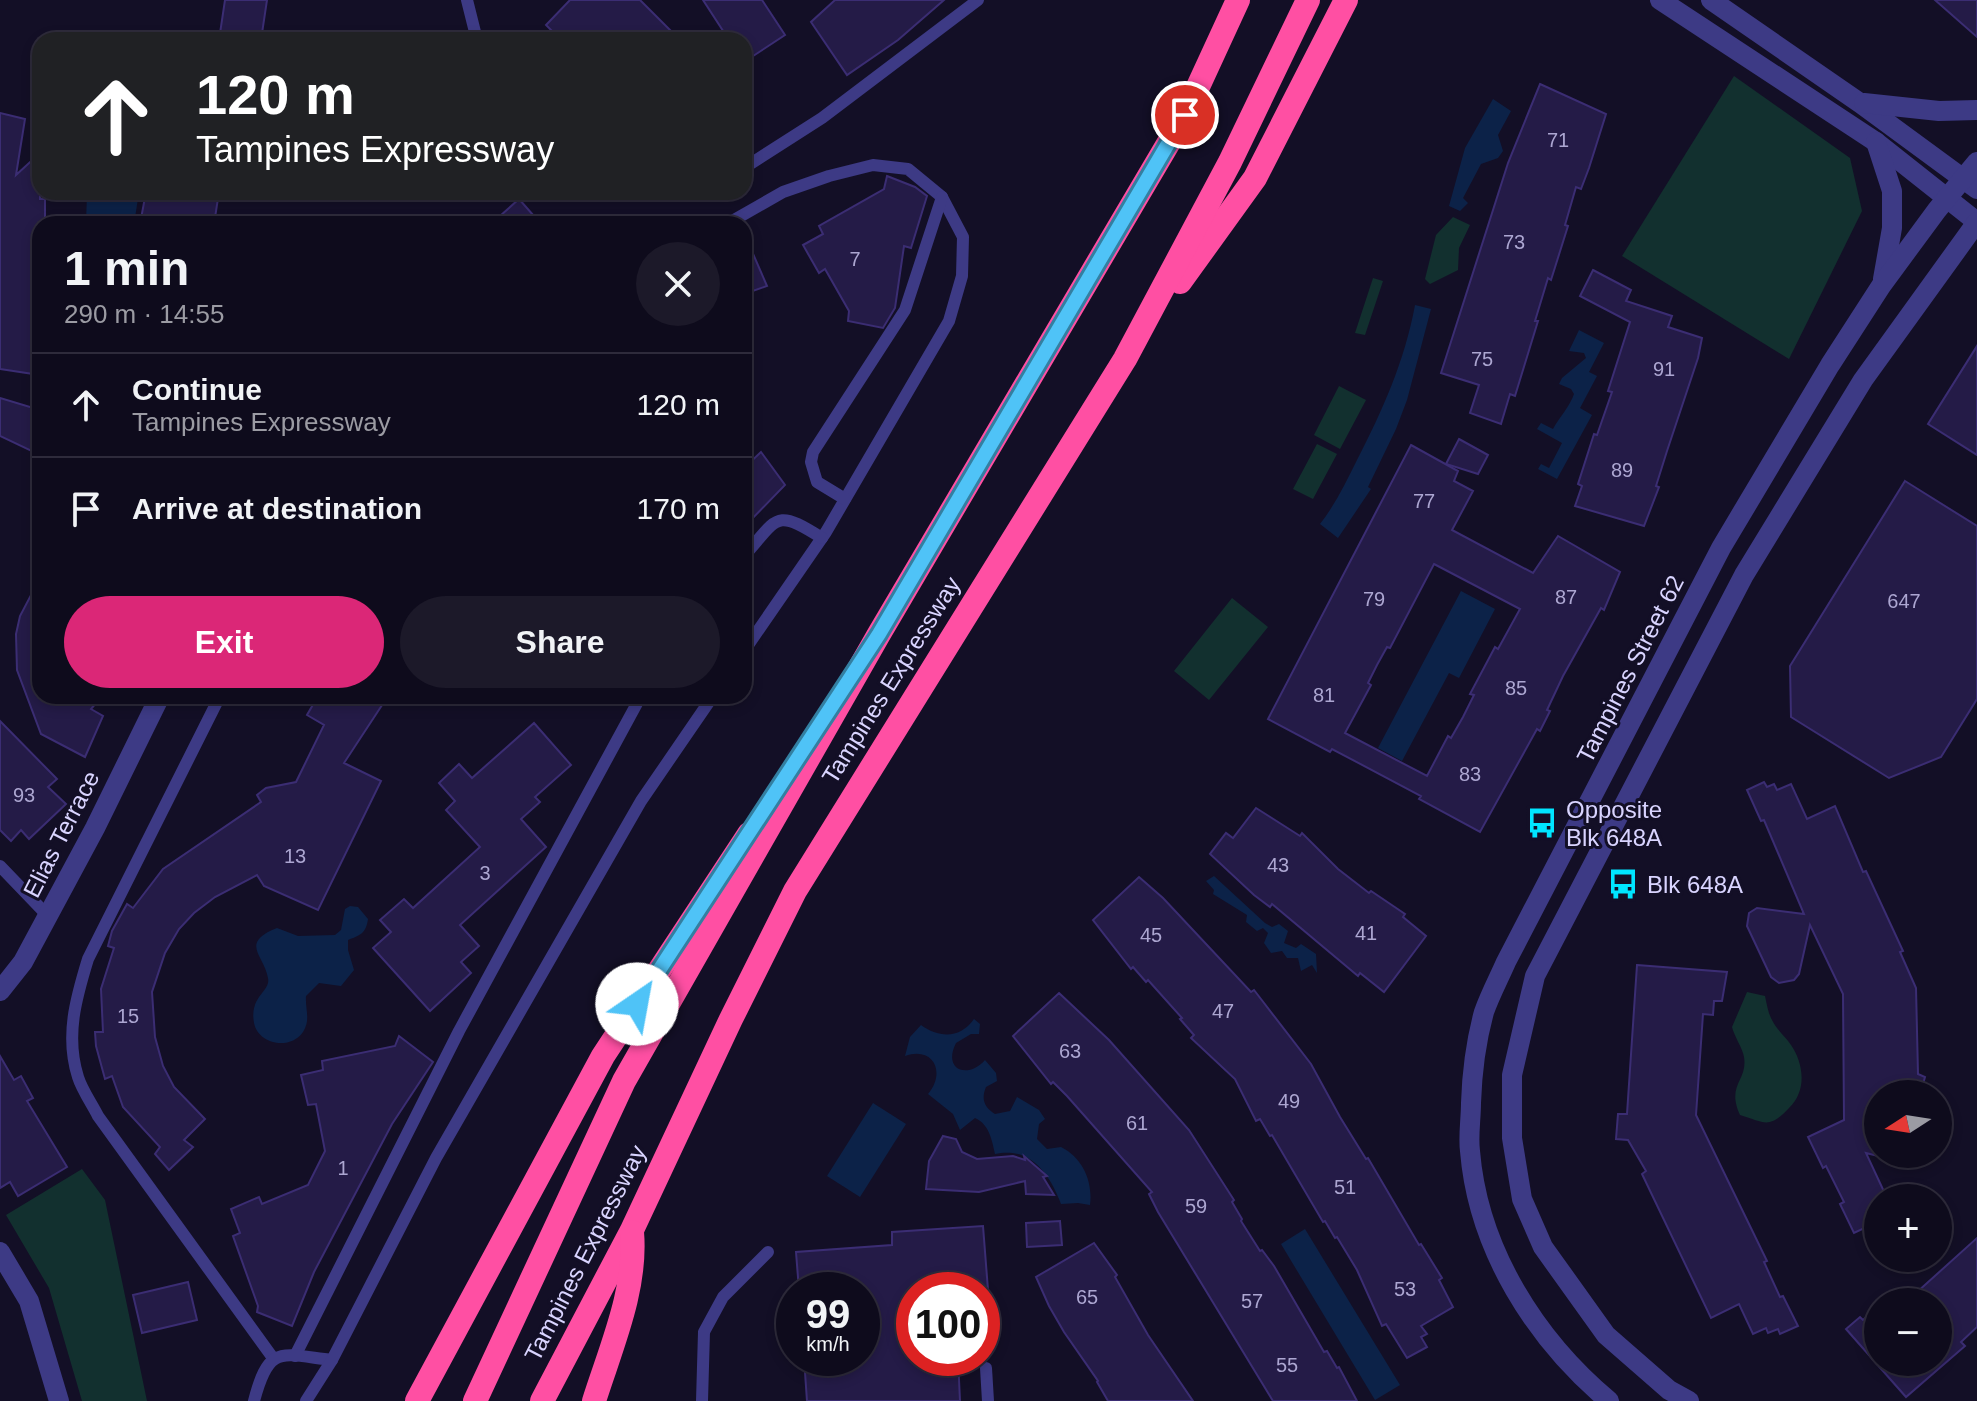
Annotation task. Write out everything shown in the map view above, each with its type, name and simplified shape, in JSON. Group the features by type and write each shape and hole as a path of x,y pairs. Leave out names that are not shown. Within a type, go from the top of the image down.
{"highway":[{"name":"Tampines Expressway","path":"475,1401 624,1081 879,634 1185,115 1238,0"},
{"name":"Tampines Expressway","path":"542,1401 632,1230 795,891 1125,359 1230,162 1308,0"},
{"path":"1125,359 1255,178 1346,0"},
{"path":"417,1401 603,1056 879,634"},
{"path":"594,1401 628,1287 634,1256 632,1230"}],"street":[{"path":"1660,0 1876,142 1977,222 1863,380 1744,575 1535,976 1512,1075 1512,1138 1522,1199 1543,1247 1606,1335 1669,1390 1689,1401"},
{"path":"1694,22 1709,0 1860,103 1970,184"},
{"path":"1860,103 1939,111 1977,110"},
{"path":"1876,142 1892,191 1892,228 1881,286"},
{"name":"Tampines Street 62","path":"1609,1401 1583,1379 1543,1334 1503,1270 1480,1210 1470,1151 1472,1075 1484,1012 1506,962 1721,548 1881,286 1947,199 1970,184 1977,162"},
{"name":"Elias Terrace","path":"0,991 23,962 48,916 154,704"},
{"path":"0,1252 29,1301 59,1401"}],"lane":[{"path":"467,0 475,32"},
{"path":"752,163 822,118 978,0"},
{"path":"741,216 783,192 873,165 908,169 942,197 963,237 962,276 949,321 822,538 752,639"},
{"path":"845,499 817,482 811,462 813,452 905,310 942,197"},
{"path":"752,547 773,523 782,518 791,519 822,538"},
{"path":"216,704 88,959 74,1005 72,1044 78,1078 98,1116 273,1358"},
{"path":"295,1356 459,1031 637,704"},
{"path":"306,1401 332,1360 460,1117 641,801 708,704"},
{"path":"0,866 48,916"},
{"path":"702,1401 704,1332 723,1297 768,1252"},
{"path":"273,1358 295,1356 332,1360"},
{"path":"254,1401 262,1374 273,1358"},
{"path":"986,1376 988,1401"}],"green space":[{"path":"1734,76 1850,158 1862,211 1789,359 1622,256"},
{"path":"1453,217 1470,225 1459,248 1458,270 1430,284 1425,279 1436,235"},
{"path":"1373,278 1383,281 1365,335 1355,333"},
{"path":"1339,386 1366,400 1340,449 1314,435"},
{"path":"1317,444 1337,454 1313,499 1293,489"},
{"path":"1232,598 1268,627 1209,700 1174,671"},
{"path":"1747,992 1765,996 1771,1017 1795,1052 1801,1069 1799,1094 1772,1122 1740,1115 1736,1105 1736,1089 1743,1072 1744,1057 1732,1027"},
{"path":"82,1169 105,1200 147,1401 82,1401 49,1288 6,1215"}],"water":[{"path":"1493,99 1511,111 1498,135 1503,151 1498,158 1481,164 1463,198 1468,203 1460,211 1449,206 1465,148"},
{"path":"87,200 138,200 135,216 86,216"},
{"path":"1415,305 1431,309 1407,400 1368,487 1371,489 1338,538 1320,524 1344,485 1384,404 1399,366"},
{"path":"1579,330 1604,343 1589,372 1597,376 1580,408 1592,415 1557,479 1538,469 1541,464 1549,468 1562,443 1537,429 1541,423 1553,429 1574,394 1571,389 1559,384 1586,358 1584,353 1569,351"},
{"path":"1461,591 1495,609 1459,678 1449,673 1402,761 1378,748"},
{"path":"1214,876 1265,923 1272,927 1279,924 1288,931 1284,943 1296,948 1301,944 1316,954 1317,973 1312,965 1301,971 1298,958 1287,958 1282,951 1271,953 1264,943 1268,933 1263,928 1257,931 1246,922 1247,915 1213,894 1214,890 1206,881"},
{"path":"358,907 368,919 362,933 348,940 354,970 341,986 319,983 306,996 307,1023 297,1038 283,1043 268,1040 257,1030 253,1014 268,983 257,950 259,939 277,928 298,936 335,935 341,930 345,909"},
{"path":"974,1019 980,1024 979,1034 971,1034 956,1043 952,1060 955,1066 972,1069 985,1060 996,1073 997,1081 986,1087 984,1095 986,1106 995,1114 1010,1111 1017,1097 1039,1110 1045,1119 1039,1124 1037,1139 1047,1149 1061,1147 1081,1164 1090,1188 1090,1205 1061,1204 1045,1173 1037,1165 1019,1154 995,1154 984,1124 975,1118 960,1130 953,1114 928,1094 936,1078 934,1063 923,1055 905,1056 910,1037 921,1025 942,1034 956,1033"},
{"path":"873,1103 906,1124 860,1197 827,1176"},
{"path":"1305,1229 1400,1385 1375,1400 1281,1244"}],"building":[{"path":"225,0 267,0 262,32 220,32"},
{"path":"570,0 640,0 672,32 553,32 546,25"},
{"path":"703,0 762,0 785,35 752,57 752,32 724,32"},
{"path":"835,0 944,0 898,40 847,75 811,22"},
{"path":"1935,0 1977,0 1977,37"},
{"path":"1540,84 1606,114 1581,189 1576,187 1565,225 1568,226 1551,280 1548,278 1515,396 1510,394 1501,424 1470,413 1479,385 1441,373 1508,163"},
{"path":"0,113 25,119 16,175 32,160 32,200 45,200 45,216 32,216 32,374 0,369"},
{"path":"887,176 915,187 927,196 911,248 904,246 895,308 883,328 848,321 849,311 825,269 819,273 803,245 823,234 819,226 884,189"},
{"path":"144,200 218,200 215,216 142,216"},
{"path":"520,200 534,216 500,216"},
{"path":"752,251 767,286 752,291"},
{"path":"1593,270 1631,290 1626,301 1672,316 1668,327 1702,338 1656,486 1659,487 1644,526 1575,506 1582,486 1578,484 1612,392 1608,391 1630,322 1580,296"},
{"path":"1977,346 1977,455 1928,424"},
{"path":"0,398 32,408 32,451 0,436"},
{"path":"1459,439 1488,455 1478,474 1446,464"},
{"path":"1411,445 1458,471 1454,481 1473,491 1452,530 1533,573 1558,536 1620,572 1604,610 1601,608 1563,676 1540,731 1537,729 1480,832 1419,799 1421,796 1268,719","holes":["1434,564 1520,609 1498,649 1495,647 1470,694 1474,695 1463,717 1451,738 1448,736 1427,776 1345,733 1371,685 1368,683 1377,665 1387,647 1390,648"]},
{"path":"761,452 785,485 752,519 752,460"},
{"path":"1905,481 1977,526 1977,699 1941,757 1889,778 1791,717 1790,666"},
{"path":"32,593 32,704 95,704 91,709 103,716 85,757 41,734 17,670 16,634 20,616"},
{"path":"313,704 383,704 344,763 381,781 318,910 264,886 257,875 215,897 194,913 179,929 165,953 152,992 155,1037 163,1066 174,1087 205,1119 184,1140 193,1147 169,1170 155,1154 160,1147 123,1107 112,1076 105,1079 96,1046 95,1032 103,1032 101,989 114,948 108,946 112,931 127,904 133,908 163,869 261,802 257,795 266,788 296,782 324,725 307,715"},
{"path":"0,721 57,779 48,787 66,804 29,839 21,830 11,841 0,830"},
{"path":"534,723 571,765 535,797 540,802 521,819 546,847 460,925 479,946 461,962 471,973 430,1011 373,948 391,932 380,920 404,899 413,908 480,847 446,810 455,801 439,783 459,764 472,778"},
{"path":"1764,782 1767,787 1774,784 1777,790 1791,784 1807,819 1835,806 1863,872 1866,871 1903,951 1900,952 1916,988 1918,1074 1925,1077 1924,1080 1864,1080 1864,1168 1873,1168 1880,1184 1864,1184 1864,1228 1854,1233 1840,1204 1844,1202 1808,1137 1844,1120 1843,994 1810,925 1799,974 1794,980 1779,983 1771,977 1747,926 1749,913 1757,908 1804,914 1764,820 1761,821 1747,790"},
{"path":"1256,808 1300,836 1302,833 1338,869 1369,893 1371,891 1405,914 1403,917 1426,936 1384,992 1360,973 1358,976 1272,904 1270,907 1254,895 1210,854 1226,833 1233,838"},
{"path":"1139,877 1163,898 1251,992 1254,990 1311,1064 1340,1117 1442,1278 1439,1280 1453,1307 1421,1326 1427,1334 1421,1337 1427,1347 1407,1358 1386,1324 1382,1326 1357,1270 1337,1237 1323,1222 1272,1135 1260,1119 1256,1121 1235,1079 1191,1038 1194,1035 1182,1018 1148,980 1146,982 1133,967 1131,969 1093,920"},
{"path":"1637,965 1727,972 1722,1001 1714,1001 1713,1015 1703,1014 1696,1115 1767,1261 1764,1262 1780,1297 1783,1296 1798,1326 1780,1334 1778,1329 1768,1333 1766,1328 1753,1334 1739,1304 1711,1318 1642,1174 1646,1171 1628,1140 1616,1139 1618,1114 1627,1114"},
{"path":"1059,993 1109,1040 1189,1130 1234,1200 1232,1202 1241,1221 1260,1251 1274,1266 1324,1352 1327,1351 1339,1367 1357,1401 1273,1401 1158,1212 1149,1194 1152,1192 1067,1096 1053,1082 1051,1084 1013,1036"},
{"path":"399,1036 433,1062 392,1124 314,1272 292,1326 257,1312 258,1306 233,1236 240,1233 231,1209 259,1197 262,1204 308,1185 325,1151 316,1104 308,1105 301,1075 323,1070 322,1061 395,1046"},
{"path":"0,1056 14,1080 21,1076 33,1098 27,1101 67,1167 18,1196 10,1182 0,1188"},
{"path":"943,1136 956,1139 962,1152 977,1159 1013,1156 1025,1160 1024,1156 1047,1176 1043,1177 1054,1195 1026,1194 1025,1181 979,1192 926,1189 929,1161"},
{"path":"1060,1221 1062,1245 1027,1247 1026,1223"},
{"path":"983,1226 987,1272 896,1272 896,1376 959,1376 960,1401 807,1401 805,1376 880,1376 880,1272 798,1272 796,1252 892,1245 892,1232"},
{"path":"1977,1238 1977,1327 1961,1342 1965,1346 1952,1357 1952,1288 1922,1288 1939,1272 1952,1272 1952,1261"},
{"path":"1094,1243 1117,1275 1115,1277 1148,1335 1193,1401 1108,1401 1064,1332 1036,1277"},
{"path":"188,1282 197,1320 142,1333 133,1295"},
{"path":"1860,1317 1863,1320 1864,1349 1846,1329"},
{"path":"1887,1376 1930,1376 1906,1397"}],"place":[{"name":"Opposite Blk 648A","path":"1542,823"},
{"name":"Blk 648A","path":"1623,884"}],"route":[{"path":"637,1004 879,634 1185,115"}]}
